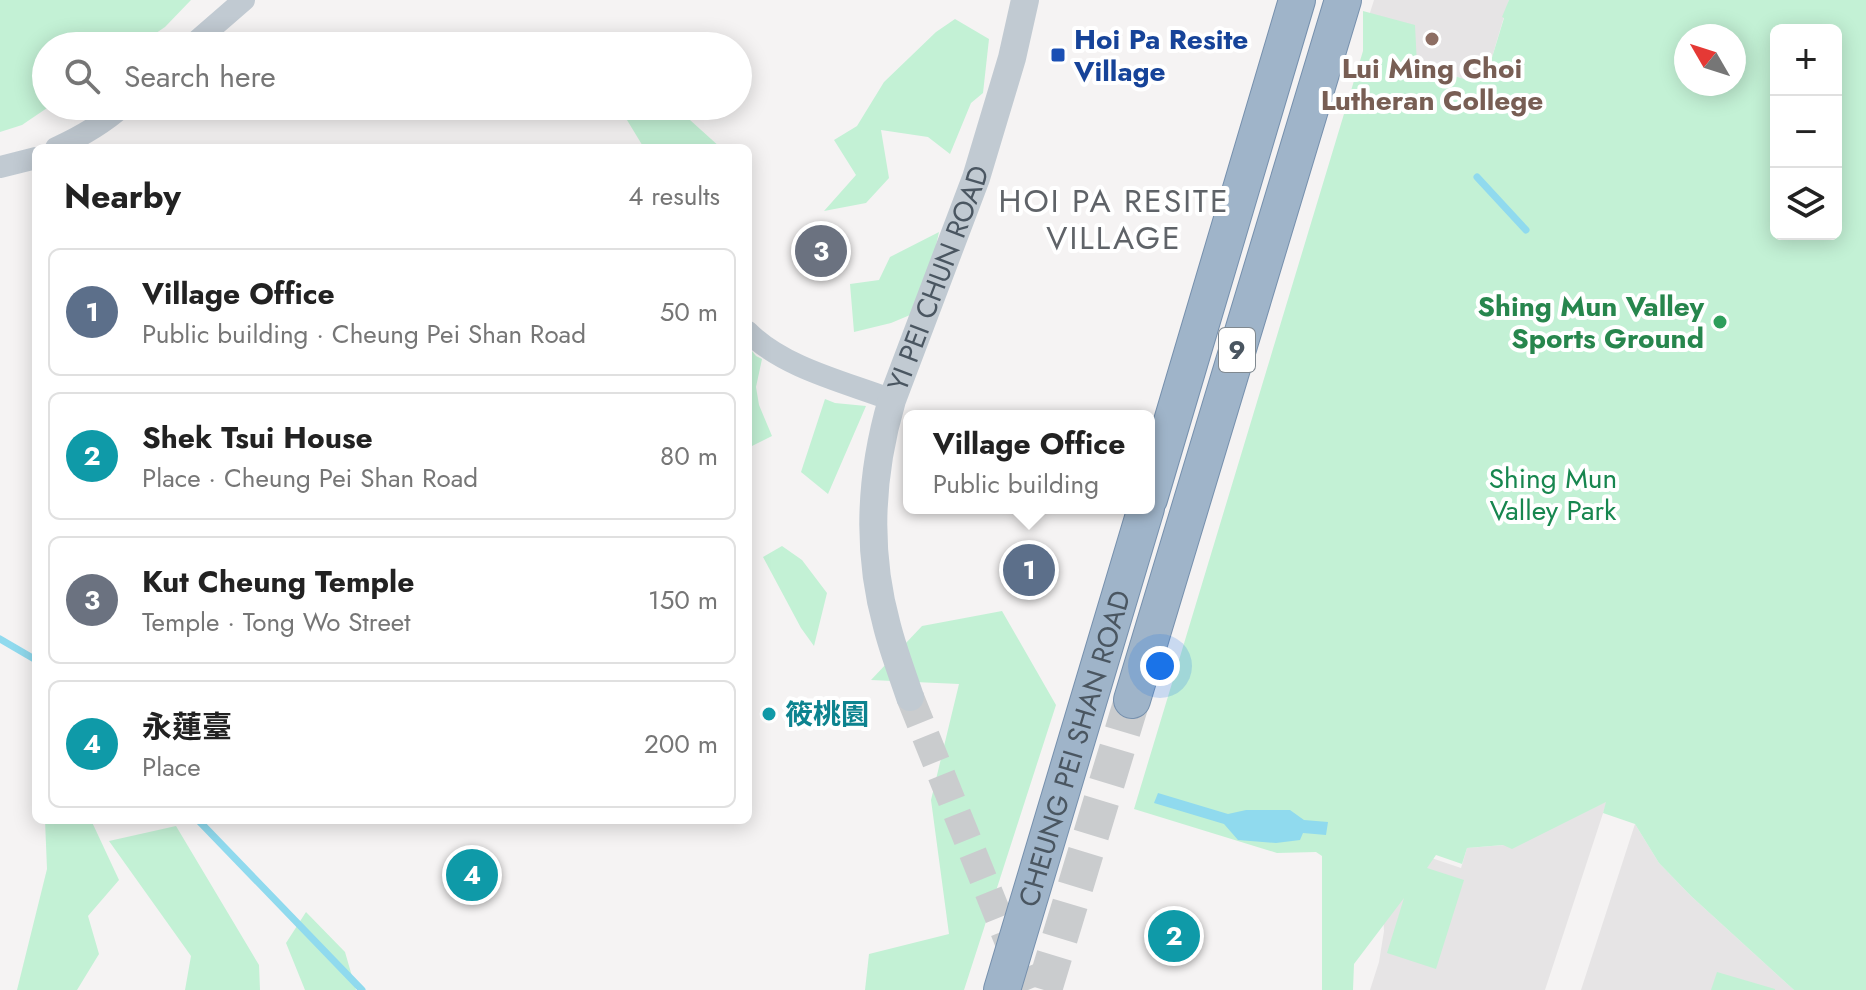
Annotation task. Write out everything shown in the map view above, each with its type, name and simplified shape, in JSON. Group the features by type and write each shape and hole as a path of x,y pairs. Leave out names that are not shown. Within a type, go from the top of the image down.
{"highway":[{"name":"9","path":"1155,479 1297,0"},
{"name":"CHEUNG PEI SHAN ROAD","path":"1132,700 1343,0"},
{"name":"CHEUNG PEI SHAN ROAD","path":"1002,990 1144,514"}],"street":[{"path":"207,32 244,0"},
{"name":"YI PEI CHUN ROAD","path":"910,697 887,626 877,580 873,506 877,463 892,400 976,178 1012,58 1025,0"},
{"path":"64,144 106,120"},
{"path":"0,167 32,159"},
{"path":"752,336 761,345 792,363 892,400"}],"shaded area":[{"name":"Lui Ming Choi Lutheran College","path":"1374,0 1509,0 1490,64 1468,80 1364,49"},
{"path":"1607,801 1545,990 1370,990 1384,931 1383,911 1393,845 1461,868 1467,848 1504,845 1512,848"},
{"path":"1635,824 1659,863 1794,990 1581,990"}],"green space":[{"path":"0,0 191,0 158,32 32,32 32,118 0,132"},
{"name":"Shing Mun Valley Park","path":"1509,0 1866,0 1866,990 1794,990 1659,863 1635,824 1603,813 1606,802 1512,849 1503,845 1467,848 1462,864 1436,855 1427,868 1464,880 1436,969 1387,953 1404,898 1354,964 1353,990 1322,990 1322,856 1316,852 1277,853 1134,809 1363,51 1363,11 1415,25 1417,65 1468,80 1490,64"},
{"path":"955,19 989,39 983,93 971,103 950,154 928,137 881,130 889,178 866,203 824,211 856,175 834,140 857,126 884,82 936,32"},
{"path":"627,120 690,120 717,144 642,144"},
{"path":"939,232 922,310 891,323 854,332 850,284 879,280 890,257"},
{"path":"752,351 762,359 756,387 759,405 772,436 752,446"},
{"path":"825,399 866,406 828,494 801,472"},
{"path":"782,546 802,560 827,593 814,646 763,557"},
{"path":"1002,611 1056,705 964,990 865,990 869,954 949,934 931,800 959,684 871,680 922,626"},
{"path":"45,824 93,824 119,880 88,916 99,954 77,990 17,990 47,869"},
{"path":"176,826 259,965 260,990 185,990 191,956 109,841"},
{"path":"306,912 345,952 356,990 305,990 286,943"},
{"path":"1717,972 1775,989 1775,990 1711,990"}],"water":[{"path":"1158,793 1228,814 1246,810 1290,810 1304,820 1328,822 1326,835 1303,833 1300,840 1276,843 1238,840 1224,824 1154,803"}],"waterway":[{"path":"1477,177 1526,230"},
{"path":"0,639 32,658"},
{"path":"202,824 362,990"}],"tunnel":[{"path":"910,697 1028,990"},
{"path":"1044,990 1132,700"}],"place":[{"name":"Lui Ming Choi Lutheran College","path":"1432,39"},
{"name":"Hoi Pa Resite Village","path":"1058,55"},
{"name":"Kut Cheung Temple","path":"821,251"},
{"name":"Shing Mun Valley Sports Ground","path":"1720,322"},
{"name":"Village Office","path":"1029,570"},
{"name":"筱桃園","path":"769,714"},
{"name":"永蓮臺","path":"472,875"},
{"name":"Shek Tsui House","path":"1174,936"}],"district":[{"name":"HOI PA RESITE VILLAGE","path":"1114,220"}]}
